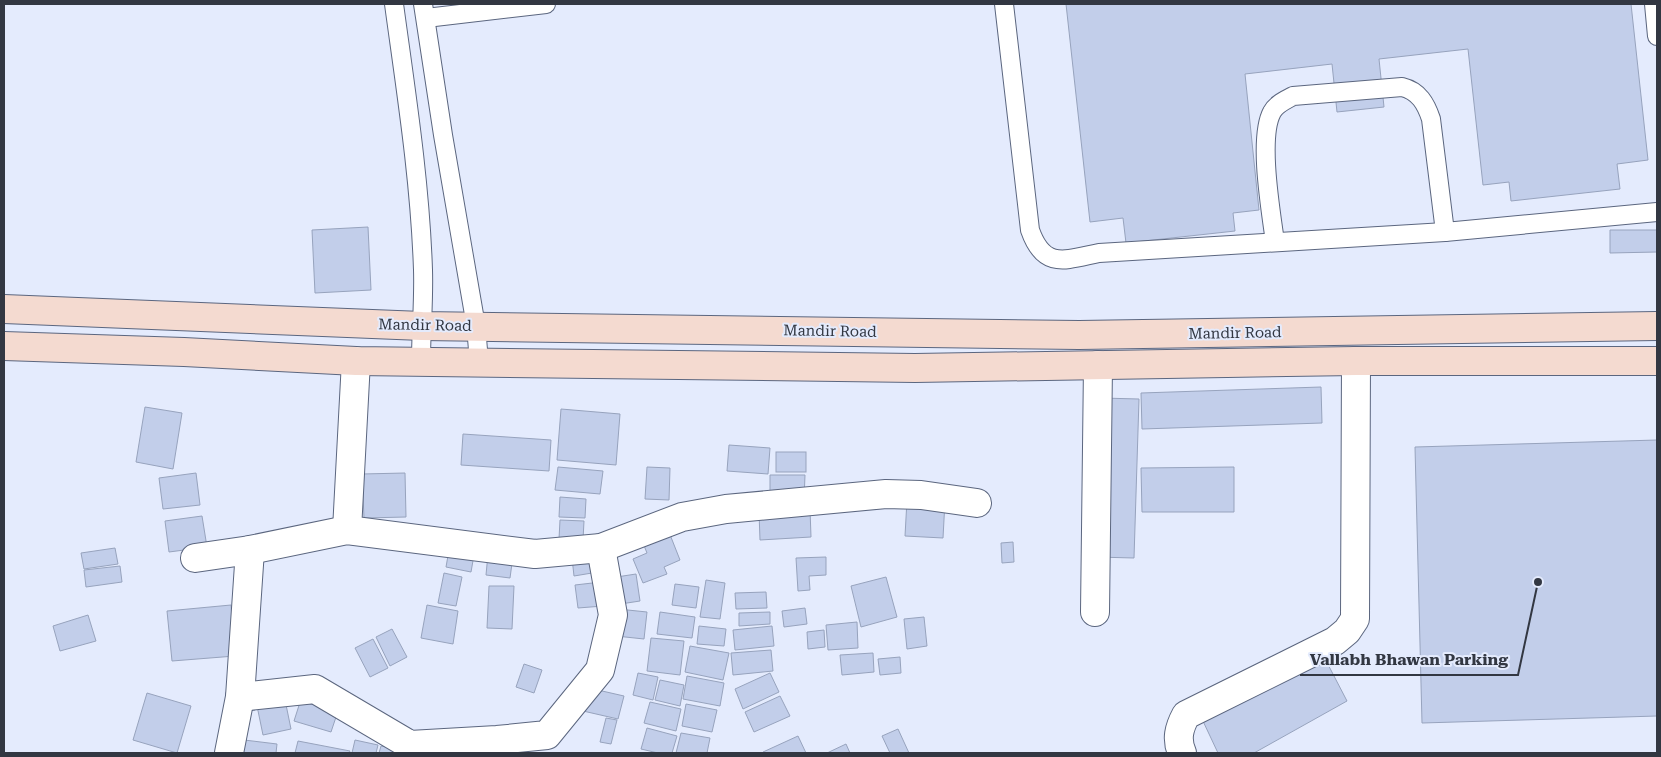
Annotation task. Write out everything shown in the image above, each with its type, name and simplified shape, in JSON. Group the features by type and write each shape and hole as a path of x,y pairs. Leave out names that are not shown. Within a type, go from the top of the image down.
{"street":[{"name":"Mandir Road","path":"4,309 422,326 1094,335 1657,326"},
{"path":"814,331 815,367"},
{"name":"Mandir Road","path":"4,346 184,352 356,361 915,368 1356,361 1657,361"},
{"path":"347,530 356,361"},
{"path":"1182,753 1178,745 1179,728 1186,715 1335,641 1347,631 1355,619 1356,361"},
{"path":"1095,612 1098,365"},
{"path":"195,558 250,550 347,530 535,554 601,548 682,517 726,509 886,494 921,495 977,503"},
{"path":"240,697 315,689 410,744 496,747 547,735 600,670 613,615 601,548"},
{"path":"230,753 240,697 250,550"}],"lane":[{"path":"394,4 415,156 423,271 421,362"},
{"path":"479,362 476,326 443,135 425,11 546,4"},
{"path":"1004,4 1030,230 1034,242 1047,257 1065,260 1099,253 1445,232 1657,212"},
{"path":"1654,4 1657,36"},
{"path":"1275,242 1266,158 1272,111 1281,102 1293,96 1402,87 1412,90 1422,99 1431,120 1445,232"}],"building":[{"path":"1066,4 1631,4 1648,160 1617,164 1620,189 1511,201 1509,182 1483,185 1468,49 1379,59 1384,107 1337,112 1332,64 1245,74 1259,210 1233,213 1235,231 1126,243 1123,218 1090,222"},
{"path":"368,227 371,290 315,293 312,230"},
{"path":"1610,230 1657,230 1657,252 1610,253"},
{"path":"1321,387 1322,423 1142,429 1141,393"},
{"path":"1101,398 1139,399 1134,558 1096,557"},
{"path":"145,407 182,413 173,469 136,462"},
{"path":"561,409 620,414 616,465 557,460"},
{"path":"463,434 551,440 549,471 461,465"},
{"path":"1657,440 1657,716 1422,723 1415,447"},
{"path":"729,445 770,448 768,474 727,471"},
{"path":"776,452 806,452 806,472 776,472"},
{"path":"558,467 603,471 600,494 555,490"},
{"path":"647,467 670,468 669,500 645,499"},
{"path":"1234,467 1234,512 1142,512 1141,468"},
{"path":"196,473 200,505 163,509 159,478"},
{"path":"405,473 406,517 364,518 362,474"},
{"path":"770,475 805,475 804,500 770,503"},
{"path":"560,497 586,499 585,518 559,517"},
{"path":"907,500 945,501 943,538 905,536"},
{"path":"810,509 811,537 760,540 759,512"},
{"path":"202,516 207,547 169,552 165,521"},
{"path":"560,520 584,521 583,540 559,539"},
{"path":"667,527 680,560 664,567 667,574 643,583 633,559 647,553 641,538"},
{"path":"1013,542 1014,562 1002,563 1001,543"},
{"path":"115,548 118,564 84,569 81,553"},
{"path":"449,550 474,555 471,572 446,567"},
{"path":"488,554 513,556 510,578 486,575"},
{"path":"595,555 598,572 574,576 572,558"},
{"path":"826,557 826,575 809,576 810,590 798,591 796,558"},
{"path":"120,566 122,582 86,587 84,570"},
{"path":"444,573 462,577 456,606 438,603"},
{"path":"636,574 640,601 614,605 610,578"},
{"path":"886,577 897,617 861,627 851,586"},
{"path":"706,580 725,583 720,619 700,617"},
{"path":"601,582 603,606 578,608 575,585"},
{"path":"675,584 699,587 696,608 672,605"},
{"path":"489,586 514,586 512,629 487,628"},
{"path":"766,592 767,608 736,609 735,593"},
{"path":"231,605 235,656 172,661 167,611"},
{"path":"427,605 458,611 453,644 421,638"},
{"path":"805,608 807,624 784,627 782,611"},
{"path":"618,609 647,612 644,639 616,636"},
{"path":"660,612 695,617 692,638 657,634"},
{"path":"770,612 770,624 739,626 739,613"},
{"path":"88,615 96,641 60,651 53,626"},
{"path":"924,617 927,646 907,649 904,619"},
{"path":"857,622 858,648 828,650 826,625"},
{"path":"699,626 726,629 724,646 697,644"},
{"path":"772,626 774,646 735,650 733,630"},
{"path":"392,629 407,657 390,666 376,637"},
{"path":"824,630 825,647 808,649 807,632"},
{"path":"651,638 684,641 680,675 647,671"},
{"path":"373,639 388,668 370,677 355,648"},
{"path":"690,646 729,653 723,680 685,672"},
{"path":"771,650 773,671 733,675 731,653"},
{"path":"1321,651 1347,701 1254,753 1218,753 1202,719"},
{"path":"873,653 874,672 842,675 840,655"},
{"path":"900,657 901,673 880,675 878,659"},
{"path":"524,664 542,670 534,693 516,687"},
{"path":"638,673 658,677 653,700 633,695"},
{"path":"770,673 779,692 743,709 735,689"},
{"path":"687,676 724,683 720,706 683,699"},
{"path":"660,680 684,685 680,706 655,700"},
{"path":"589,688 624,696 618,719 583,711"},
{"path":"147,693 191,706 177,753 133,740"},
{"path":"284,695 291,729 263,735 256,701"},
{"path":"302,696 339,708 331,732 294,721"},
{"path":"780,696 790,716 754,732 745,712"},
{"path":"650,702 681,709 676,731 644,723"},
{"path":"686,704 717,710 712,732 682,726"},
{"path":"606,718 617,720 611,744 600,742"},
{"path":"647,728 677,736 672,753 658,753 641,749"},
{"path":"898,729 909,753 890,753 882,736"},
{"path":"681,733 710,738 707,753 676,753"},
{"path":"798,736 806,753 763,752"},
{"path":"236,739 277,744 276,753 234,753"},
{"path":"355,740 378,745 376,753 352,753"},
{"path":"298,741 350,751 349,753 295,753"},
{"path":"846,744 850,753 827,753"},
{"path":"381,746 403,750 402,753 379,753"}],"place":[{"name":"Vallabh Bhawan Parking","path":"1538,582"}]}
